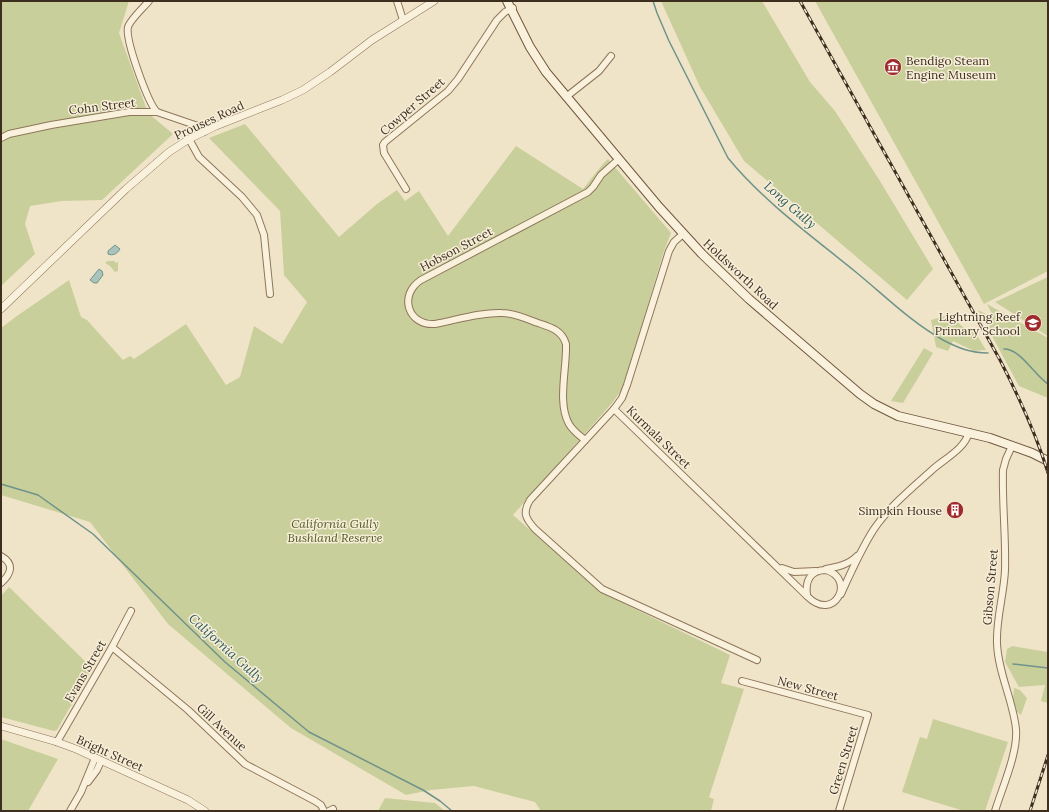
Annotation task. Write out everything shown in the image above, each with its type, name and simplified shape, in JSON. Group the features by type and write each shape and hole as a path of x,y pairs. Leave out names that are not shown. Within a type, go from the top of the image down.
{"main road":[{"name":"Holdsworth Road","path":"511,5 521,30 542,67 682,234 749,299 867,400 890,413 990,438 1032,453 1048,461"},
{"name":"Holdsworth Road","path":"1012,446 1048,467"}],"street":[{"path":"150,1 128,27 128,34 149,101 157,112"},
{"path":"397,1 403,20"},
{"name":"Prouses Road","path":"1,309 146,171 169,152 189,139 204,132 303,90 330,72 372,40 434,1"},
{"name":"Cowper Street","path":"406,189 384,153 383,145 448,91 458,79 497,20 511,5"},
{"path":"566,97 599,71 611,56"},
{"name":"Cohn Street","path":"1,138 9,134 130,112 157,112 198,126 204,132"},
{"path":"189,139 199,157 242,197 257,215 264,234 270,294"},
{"name":"Hobson Street","path":"584,440 571,427 565,413 566,344 563,337 556,329 517,316 502,313 486,314 428,324 421,321 413,314 408,306 408,299 412,287 421,280 588,192 601,175 619,159"},
{"name":"Kurmala Street","path":"682,234 674,242 670,251 627,385 622,398 614,408 807,596"},
{"path":"614,408 530,500 525,510 531,524 602,589 757,660"},
{"path":"841,594 840,581 836,575 829,571 820,570 812,574 807,581 807,596 813,601 823,605 838,599 841,594 860,553 875,528 886,514 930,472 961,446 967,439 970,432"},
{"name":"Gibson Street","path":"995,811 1014,749 1016,729 1001,670 997,644 997,629 1005,570 1003,470 1012,446"},
{"name":"Kurmala Street","path":"773,564 788,571 799,572 820,570 848,563 860,553"},
{"path":"1,556 7,559 10,566 8,574 1,584"},
{"name":"Evans Street","path":"57,742 131,611"},
{"name":"Gill Avenue","path":"112,647 188,710 245,764 315,801 321,805 324,811"},
{"name":"New Street","path":"742,681 868,715"},
{"name":"Green Street","path":"839,811 868,715"},
{"name":"Bright Street","path":"1,726 57,742 98,759 188,800 205,811"},
{"path":"70,811 98,759"}],"green space":[{"path":"1,1 129,1 119,33 148,113 173,134 102,200 62,201 30,206 25,224 35,254 1,286"},
{"path":"661,1 762,1 810,82 835,111 880,181 933,269 907,300 744,161 700,87"},
{"path":"815,1 1048,1 1048,271 984,304"},
{"name":"California Gully Bushland Reserve","path":"245,124 339,237 377,204 397,190 405,201 419,191 448,236 516,146 583,189 608,159 671,233 664,251 637,341 639,342 625,384 613,402 513,515 602,593 730,655 721,683 744,689 709,797 714,799 711,811 541,811 535,802 474,786 431,790 406,795 291,728 168,624 90,522 1,495 1,328 69,280 81,317 87,320 123,360 130,356 134,359 186,324 226,385 240,377 254,326 282,344 307,302 284,275 280,211 209,138"},
{"path":"108,261 115,261 115,263 118,262 118,271 115,272 105,263"},
{"name":"Lightning Reef Primary School","path":"1048,277 1048,336 995,302"},
{"path":"987,304 1048,338 1048,398 1019,386 978,310 994,318"},
{"path":"949,315 963,327 975,332 986,350 974,351 953,341 948,351 936,347 931,320"},
{"path":"924,348 933,353 903,403 891,401"},
{"path":"9,587 92,668 57,730 54,731 1,717 1,596"},
{"path":"1012,646 1048,652 1048,703 1041,701 1045,685 1019,687 1005,662 1007,649"},
{"path":"1014,688 1020,690 1027,698 1021,715 1017,712 1013,699"},
{"path":"933,719 1008,742 985,811 964,811 902,792 920,737 927,739"},
{"path":"1,739 58,759 28,811 1,811"},
{"path":"385,798 435,803 445,811 378,811"}],"water":[{"path":"115,245 120,249 119,251 113,255 108,254 108,251"},
{"path":"99,269 102,271 103,275 97,283 94,283 90,280"}],"waterway":[{"name":"Long Gully","path":"653,1 669,41 728,158 742,174 773,204 920,325 931,333 959,348 988,353"},
{"name":"Long Gully","path":"1004,349 1016,353 1048,384"},
{"name":"California Gully","path":"1,484 38,495 93,534 225,662 309,732 423,790 452,811"},
{"path":"1013,664 1048,668"}],"railway":[{"path":"800,1 1000,360 1027,415 1048,473"},
{"path":"1030,811 1048,755"}],"place":[{"name":"Bendigo Steam Engine Museum","path":"893,67"},
{"name":"Lightning Reef Primary School","path":"1033,323"},
{"name":"Simpkin House","path":"955,510"}]}
